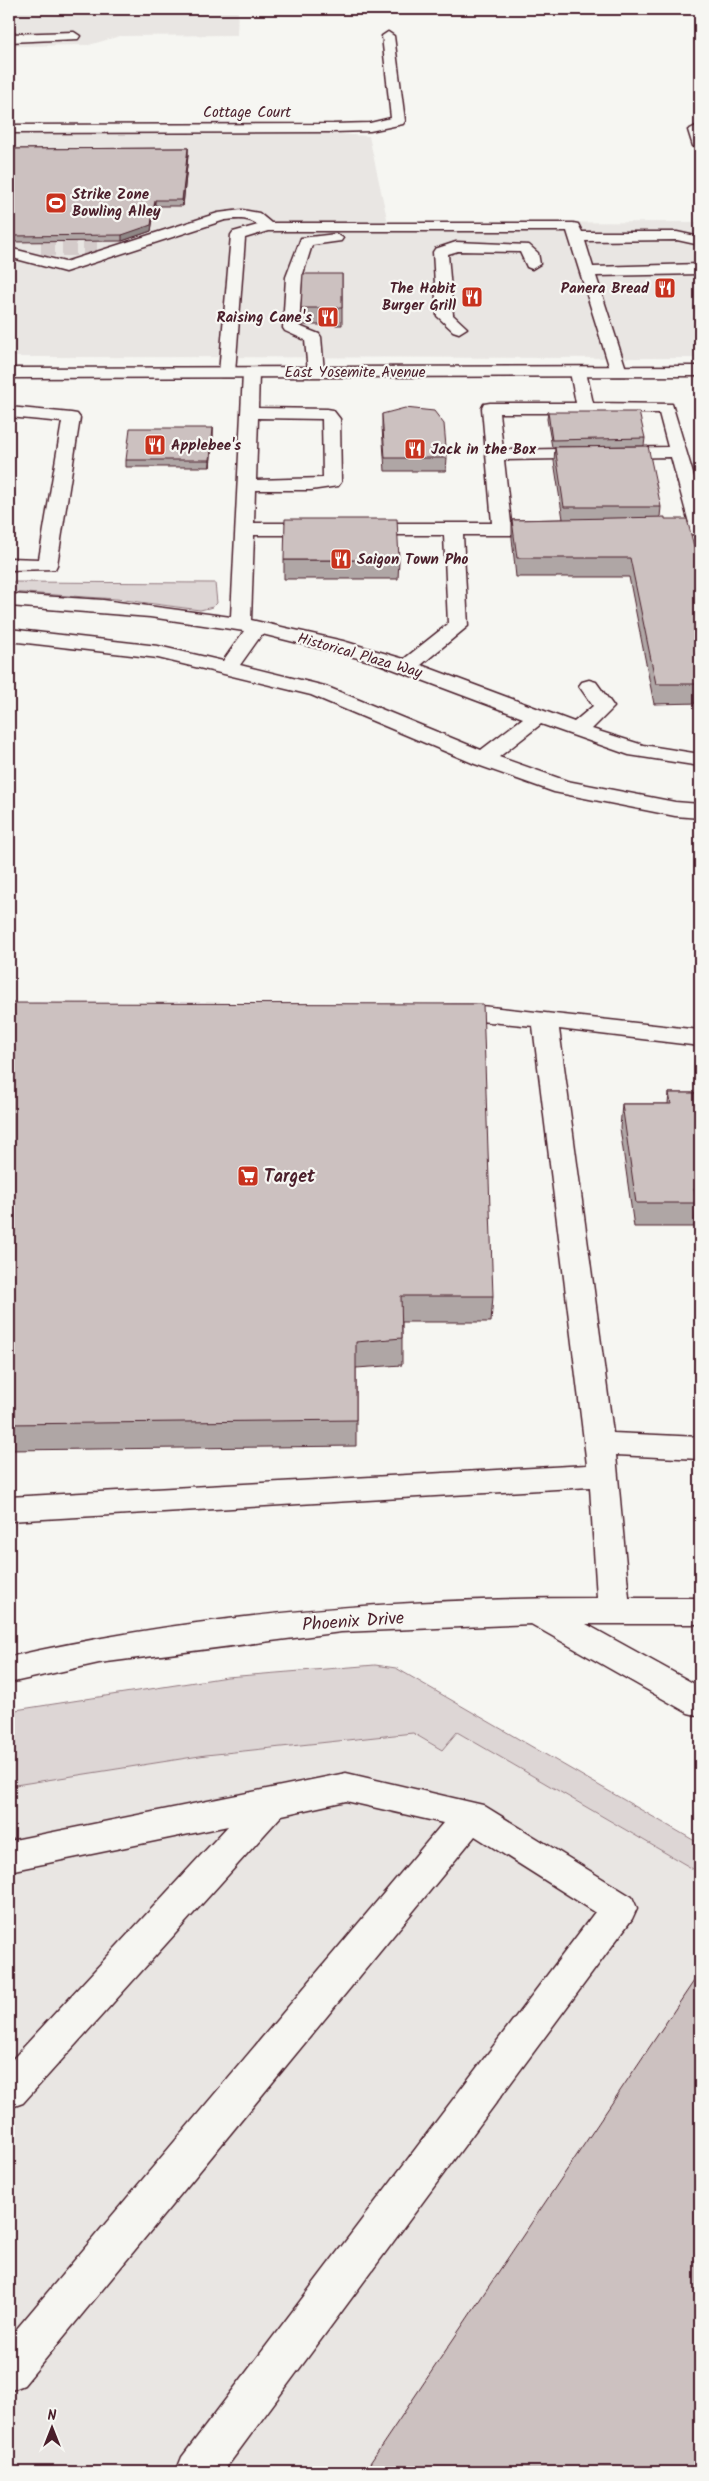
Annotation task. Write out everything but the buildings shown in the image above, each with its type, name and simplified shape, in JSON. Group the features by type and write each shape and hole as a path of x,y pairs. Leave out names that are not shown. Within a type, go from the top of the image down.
{"street":[{"path":"9,38 74,36"},
{"name":"Cottage Court","path":"9,129 333,128 383,126 398,121 388,36"},
{"path":"700,128 695,130 700,146"},
{"path":"227,373 223,216 251,215 262,219 267,228"},
{"path":"316,372 313,336 291,328 294,277 306,241 389,233 573,227 619,372"},
{"path":"9,252 65,267 118,250 223,230 267,228 389,233"},
{"path":"576,237 677,236 700,240"},
{"path":"459,328 445,316 440,252 456,246 524,248 530,253 532,264"},
{"path":"100,248 118,250"},
{"path":"9,252 41,249"},
{"path":"587,272 700,269"},
{"name":"East Yosemite Avenue","path":"9,373 700,371"},
{"path":"578,372 586,408"},
{"path":"229,667 249,625 245,529 252,373"},
{"path":"502,529 490,408 666,408 700,529 631,529"},
{"path":"9,412 71,418 48,565 9,564"},
{"path":"247,485 311,485 332,482 332,419 327,414 250,413"},
{"path":"495,454 678,452"},
{"path":"245,529 572,529"},
{"path":"406,666 458,626 453,529"},
{"name":"Historical Plaza Way","path":"9,600 56,602 172,613 249,625 316,640 406,666 577,731 639,750 700,760"},
{"path":"9,635 158,652 229,667 326,692 482,759 562,787 675,809 700,811"},
{"path":"577,731 604,707 589,686"},
{"path":"482,759 537,717"},
{"path":"428,1011 472,1012 700,1038"},
{"path":"545,1020 604,1474 614,1611"},
{"path":"600,1443 700,1448"},
{"path":"9,1509 604,1474"},
{"path":"536,1611 700,1704"},
{"name":"Phoenix Drive","path":"9,1670 98,1650 342,1619 536,1611 700,1611"},
{"path":"9,1856 346,1787 471,1815 619,1908 197,2472"},
{"path":"9,2090 272,1802"},
{"path":"9,2370 471,1815"}],"shaded area":[{"path":"9,9 238,9 237,35 120,36 89,45 9,46"},
{"path":"306,132 369,136 388,223 700,222 700,358 9,357 9,134"},
{"path":"9,582 215,583 217,603 213,607 200,610 117,599 9,592"},
{"path":"375,1665 396,1668 700,1844 700,1873 457,1732 442,1750 413,1733 206,1755 9,1786 9,1711 227,1677"},
{"path":"457,1732 700,1873 700,2472 9,2472 9,1786 206,1755 413,1733 442,1750"}],"tunnel":[{"path":"41,249 100,249"}],"place":[{"name":"Strike Zone Bowling Alley","path":"56,203"},
{"name":"Panera Bread","path":"665,288"},
{"name":"The Habit Burger Grill","path":"472,297"},
{"name":"Raising Cane's","path":"328,317"},
{"name":"Applebee's","path":"155,445"},
{"name":"Jack in the Box","path":"415,449"},
{"name":"Saigon Town Pho","path":"341,559"},
{"name":"Target","path":"248,1176"}]}
